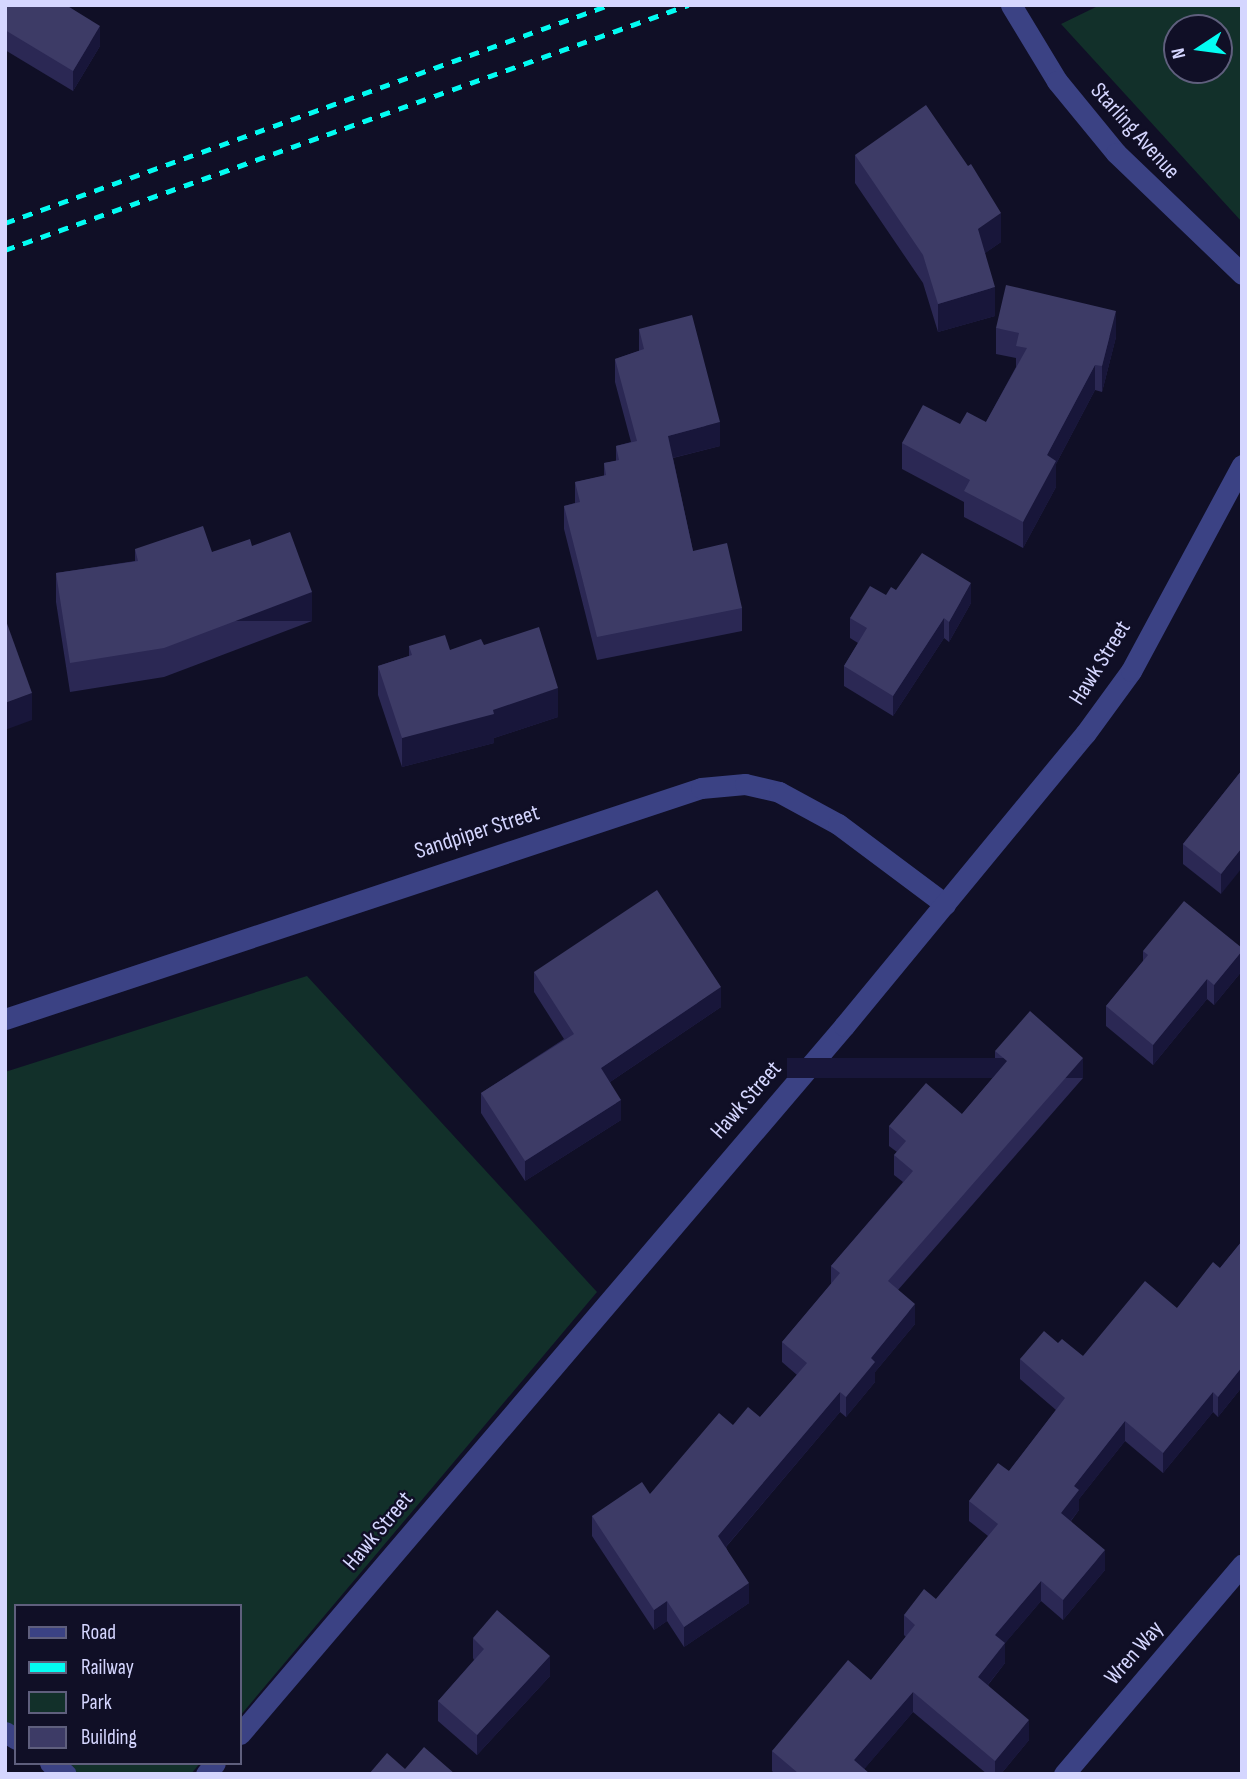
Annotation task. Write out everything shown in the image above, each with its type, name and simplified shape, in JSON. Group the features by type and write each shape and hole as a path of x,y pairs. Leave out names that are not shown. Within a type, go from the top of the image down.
{"street":[{"name":"Starling Avenue","path":"1011,5 1056,81 1116,153 1242,274"},
{"name":"Hawk Street","path":"242,1732 945,904 1123,684 1242,465"},
{"name":"Sandpiper Street","path":"5,1019 701,788 745,784 779,792 838,824 945,904"},
{"name":"Wren Way","path":"1064,1774 1242,1565"}],"green space":[{"path":"1100,5 1242,5 1242,222 1061,24"},
{"path":"307,976 597,1292 242,1714 242,1604 14,1604 14,1728 5,1721 5,1072"},
{"path":"67,1765 198,1765 191,1774 79,1774"}],"building":[{"path":"5,5 66,5 100,26 73,71 5,30"},
{"path":"926,105 968,166 971,164 1001,213 978,229 995,287 938,304 923,255 855,155"},
{"path":"1006,285 1116,311 1102,366 1095,365 1047,455 1056,461 1023,522 964,491 970,480 902,443 923,405 960,424 967,412 986,422 1027,348 1016,346 1019,333 996,328"},
{"path":"692,315 720,422 668,436 693,551 727,543 742,608 597,637 564,506 580,502 575,482 606,475 604,463 619,460 616,446 637,441 615,359 644,349 639,329"},
{"path":"203,526 212,552 250,539 252,546 290,532 312,592 164,648 70,663 56,573 138,561 135,549"},
{"path":"922,553 971,583 949,622 944,618 893,696 844,666 867,628 850,618 870,586 886,595 891,587 896,590"},
{"path":"5,618 32,693 5,703"},
{"path":"539,627 558,688 493,710 494,714 402,738 378,666 412,655 409,646 445,635 450,650 481,639 484,645"},
{"path":"1242,770 1242,848 1221,874 1183,844"},
{"path":"657,890 721,987 601,1068 621,1100 525,1161 481,1093 574,1034 534,972"},
{"path":"1184,901 1242,948 1242,951 1214,985 1207,979 1153,1045 1106,1006 1148,955 1143,951"},
{"path":"1030,1011 1083,1058 888,1281 915,1304 871,1358 875,1362 846,1397 840,1392 718,1536 749,1583 684,1627 667,1601 654,1610 592,1516 642,1482 650,1494 719,1413 733,1425 748,1407 760,1417 807,1363 782,1342 840,1273 831,1266 913,1171 894,1155 906,1141 889,1126 926,1083 962,1114 1007,1061 995,1051"},
{"path":"1242,1241 1242,1367 1218,1397 1213,1392 1163,1453 1125,1421 1074,1486 1079,1490 1061,1513 1105,1550 1063,1600 1041,1581 995,1635 1005,1643 978,1677 1029,1720 995,1761 913,1692 854,1760 870,1774 797,1774 772,1751 848,1660 871,1680 915,1625 904,1615 924,1589 936,1599 998,1524 969,1501 998,1463 1009,1471 1065,1398 1020,1359 1044,1331 1058,1343 1062,1339 1083,1356 1145,1281 1177,1308 1213,1262 1220,1268"},
{"path":"497,1610 550,1656 477,1735 438,1701 484,1649 473,1638"},
{"path":"424,1747 455,1774 369,1774 387,1753 405,1769"}],"railway":[{"path":"5,223 609,5"},
{"path":"5,250 688,5"}]}
